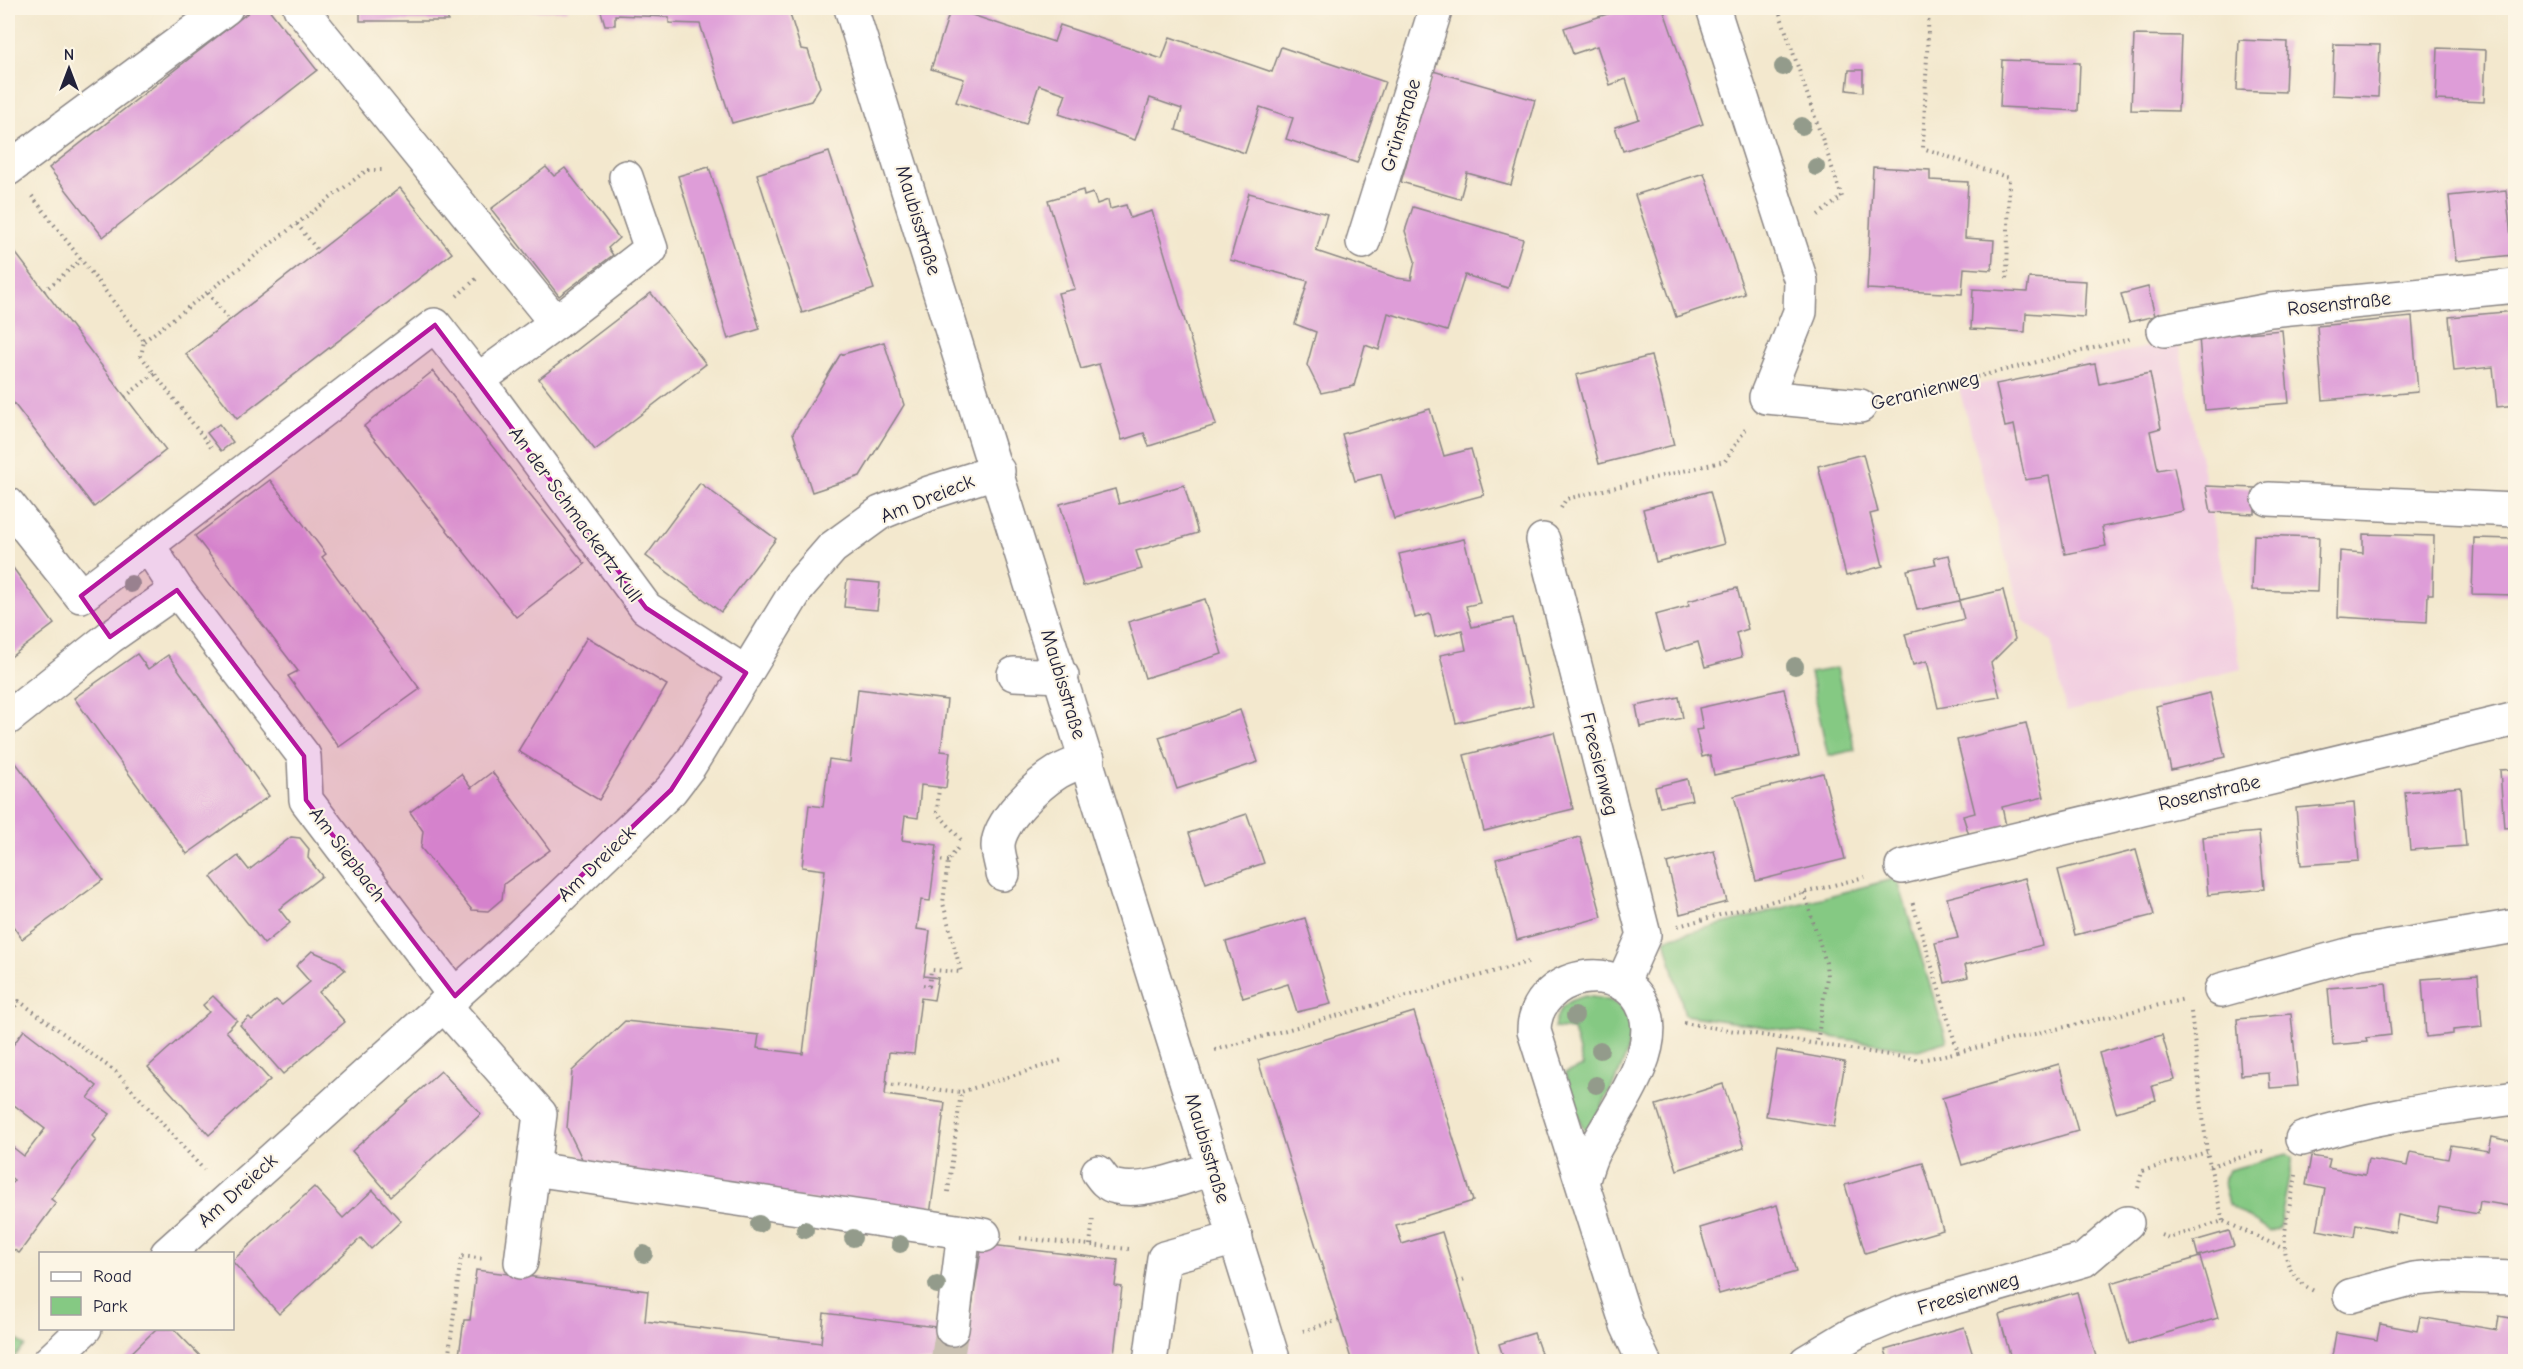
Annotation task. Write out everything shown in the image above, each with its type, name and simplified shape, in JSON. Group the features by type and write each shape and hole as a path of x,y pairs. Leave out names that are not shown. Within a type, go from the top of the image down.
{"street":[{"path":"9,168 226,8"},
{"path":"300,8 556,323"},
{"name":"Maubisstraße","path":"851,8 1088,759 1274,1362"},
{"name":"Grünstraße","path":"1363,242 1436,8"},
{"path":"1713,8 1801,281 1800,312 1766,397"},
{"path":"478,381 651,249 626,177"},
{"name":"Rosenstraße","path":"2164,330 2270,310 2516,286"},
{"path":"81,596 435,325"},
{"name":"An der Schmackertz Kull","path":"435,325 646,608 746,673"},
{"name":"Geranienweg","path":"1766,397 1860,406"},
{"name":"Am Dreieck","path":"169,1252 449,1001 671,790 690,765 799,586 832,548 880,513 929,493 998,471"},
{"path":"2269,499 2516,510"},
{"path":"8,504 81,596 110,637"},
{"name":"Freesienweg","path":"1543,540 1644,935"},
{"name":"Am Siepbach","path":"148,545 177,590 304,756 306,800 449,1001 540,1114 533,1169"},
{"path":"8,718 110,637 177,590"},
{"path":"1014,674 1062,676"},
{"name":"Rosenstraße","path":"1902,867 2516,719"},
{"path":"1003,874 998,845 1003,830 1013,815 1032,791 1059,772 1088,759"},
{"path":"2221,990 2355,953 2516,926"},
{"path":"1622,984 1644,935"},
{"path":"1583,1180 1593,1152 1632,1082 1645,1051 1647,1037 1646,1013 1636,996 1622,984 1594,975 1568,981 1548,996 1540,1006 1534,1023 1537,1041 1583,1180 1627,1325 1644,1362"},
{"path":"2302,1139 2389,1115 2516,1098"},
{"path":"1098,1172 1105,1182 1115,1187 1134,1188 1214,1168"},
{"path":"521,1262 533,1169 963,1232 952,1329"},
{"name":"Freesienweg","path":"1806,1362 1856,1332 1904,1312 2084,1260 2127,1223"},
{"path":"1150,1362 1164,1258 1236,1238"},
{"path":"2350,1296 2414,1279 2446,1276 2516,1278"},
{"path":"49,1362 84,1330"}],"path":[{"path":"1778,8 1842,197 1788,237"},
{"path":"1929,8 1923,148 2010,178 2007,280"},
{"path":"9,168 144,341"},
{"path":"235,478 141,356 144,341 367,170 382,172"},
{"path":"297,224 318,251"},
{"path":"435,325 461,290 503,259"},
{"path":"44,291 81,260"},
{"path":"208,292 230,320"},
{"name":"Geranienweg","path":"1860,406 2164,330"},
{"path":"125,397 154,373"},
{"path":"1543,540 1566,499 1725,461 1766,397"},
{"path":"923,985 929,986 931,970 961,972 943,903 948,861 963,843 937,812 939,786"},
{"path":"935,860 948,861"},
{"path":"1644,935 1902,867 1958,1052"},
{"path":"1804,893 1826,963 1827,977 1817,1043"},
{"path":"1180,1060 1491,971 1534,961"},
{"path":"1677,1022 1921,1060 2221,990"},
{"path":"2189,998 2207,1152 2223,1221"},
{"path":"8,1016 19,1001 116,1072 229,1198"},
{"path":"886,1084 961,1092 1062,1060"},
{"path":"961,1092 963,1232 1139,1250"},
{"path":"2210,1167 2302,1139 2284,1249 2286,1262 2292,1276 2302,1285 2332,1296 2350,1296"},
{"path":"2207,1152 2142,1171 2127,1223 2169,1238 2223,1221 2284,1249"},
{"path":"448,1362 461,1256 521,1262"},
{"path":"1457,1282 1468,1278"}],"highlighted area":[{"path":"435,325 646,608 746,673 671,790 455,996 306,800 304,756 177,590 110,637 81,596"}],"shaded area":[{"path":"2178,340 2241,669 2066,712 2051,641 2023,620 1959,389"}],"green space":[{"path":"1837,668 1855,750 1828,756 1810,673"},
{"path":"1897,878 1947,1041 1918,1050 1685,1015 1665,939"},
{"path":"1585,996 1613,1002 1625,1013 1630,1027 1629,1044 1623,1063 1590,1127 1585,1130 1565,1073 1583,1066 1573,1030 1554,1028 1557,1016 1564,1006"},
{"path":"2287,1154 2293,1158 2279,1228 2270,1232 2228,1204 2224,1178 2229,1170"},
{"path":"8,1332 25,1346 10,1361 8,1361"}],"building":[{"path":"254,8 268,8 317,70 103,237 49,168"},
{"path":"360,8 448,8 448,21 360,21"},
{"path":"486,8 567,8 567,10 486,12"},
{"path":"600,8 788,8 801,49 808,50 820,87 811,101 732,123 700,24 669,23 669,17 615,15 615,25 605,25"},
{"path":"951,8 1054,42 1060,25 1162,59 1170,37 1272,72 1281,47 1385,82 1357,163 1286,139 1293,118 1260,107 1245,153 1176,130 1182,109 1150,98 1135,140 1059,114 1066,94 1039,85 1026,124 956,102 964,79 931,69"},
{"path":"1626,8 1663,8 1703,124 1623,151 1615,127 1639,119 1626,79 1610,85 1597,46 1573,54 1564,28"},
{"path":"2134,35 2181,36 2178,111 2131,110"},
{"path":"2239,40 2287,42 2285,92 2237,90"},
{"path":"2334,44 2380,45 2378,97 2332,95"},
{"path":"2438,48 2486,50 2484,102 2436,100"},
{"path":"2002,60 2080,63 2078,111 2000,107"},
{"path":"1849,70 1863,70 1863,92 1847,90"},
{"path":"1433,71 1535,100 1511,185 1467,173 1460,199 1401,182"},
{"path":"829,152 874,289 802,313 757,174"},
{"path":"546,167 554,176 565,168 619,238 608,248 613,255 559,296 491,209"},
{"path":"709,167 760,329 728,339 678,176"},
{"path":"1873,167 1930,170 1930,180 1968,182 1965,238 1994,240 1992,270 1964,268 1962,294 1867,289"},
{"path":"1704,173 1745,294 1676,317 1635,195"},
{"path":"400,188 452,253 237,419 186,354"},
{"path":"1083,190 1084,196 1093,193 1097,204 1108,200 1110,209 1126,205 1130,218 1152,211 1216,425 1149,446 1144,433 1122,440 1099,364 1081,369 1058,293 1075,289 1048,200"},
{"path":"2506,190 2513,255 2456,261 2449,196"},
{"path":"1249,193 1327,214 1316,251 1397,278 1411,280 1415,261 1405,231 1413,207 1523,239 1508,288 1465,275 1447,331 1388,313 1379,350 1365,345 1354,386 1321,393 1307,365 1316,332 1295,324 1308,281 1230,260"},
{"path":"8,243 166,450 94,507 8,396"},
{"path":"2029,278 2086,281 2084,317 2026,313 2025,332 1971,329 1973,289 2027,292"},
{"path":"2148,287 2155,316 2129,322 2121,294"},
{"path":"651,293 706,364 595,450 539,379"},
{"path":"2516,311 2516,405 2497,407 2493,367 2454,371 2449,317"},
{"path":"2412,317 2418,392 2323,400 2317,326"},
{"path":"2282,330 2289,403 2205,410 2199,337"},
{"path":"884,342 904,405 860,476 812,492 793,433 840,355"},
{"path":"1651,356 1674,445 1599,464 1576,375"},
{"path":"2095,364 2099,384 2150,373 2161,428 2150,431 2158,470 2174,467 2183,511 2102,527 2106,546 2065,554 2049,476 2025,480 2014,425 2005,427 1996,384"},
{"path":"433,371 585,564 516,617 364,426"},
{"path":"1430,409 1444,456 1471,449 1484,495 1394,519 1381,474 1355,481 1342,434"},
{"path":"219,424 233,442 221,451 207,433"},
{"path":"1863,454 1878,512 1870,514 1883,566 1846,576 1818,466"},
{"path":"270,480 326,554 322,557 420,689 339,747 288,676 298,671 195,536"},
{"path":"700,483 776,539 721,612 646,556"},
{"path":"1184,485 1198,533 1136,551 1142,569 1083,586 1060,504 1115,489 1119,504"},
{"path":"2206,486 2255,488 2255,514 2211,512"},
{"path":"1710,491 1724,544 1656,562 1643,509"},
{"path":"2363,534 2434,536 2433,594 2428,594 2427,622 2338,617 2340,551 2363,553"},
{"path":"2254,535 2319,537 2317,592 2252,590"},
{"path":"2474,538 2516,539 2516,595 2472,594"},
{"path":"1464,539 1480,603 1466,606 1472,627 1513,618 1533,705 1456,723 1440,655 1466,650 1462,630 1435,637 1430,614 1415,618 1399,554"},
{"path":"1949,555 1960,600 2003,590 2015,639 1991,663 2000,697 1938,708 1927,661 1913,665 1905,634 1964,619 1959,601 1917,610 1907,570 1936,564 1934,558"},
{"path":"8,561 54,624 8,659"},
{"path":"847,580 880,583 877,610 844,607"},
{"path":"1737,588 1748,629 1736,633 1742,657 1705,667 1698,642 1665,652 1655,615 1689,606 1688,601"},
{"path":"1205,599 1222,654 1145,678 1128,622"},
{"path":"587,637 667,685 599,800 518,751"},
{"path":"137,654 148,669 168,655 269,796 187,854 74,698"},
{"path":"858,689 947,700 941,751 950,752 946,788 921,785 918,818 905,816 902,840 937,845 930,901 921,900 917,929 930,931 924,976 938,978 934,1000 921,998 914,1054 889,1052 885,1095 945,1103 930,1215 588,1171 567,1128 572,1071 625,1021 759,1035 757,1048 803,1054 825,870 802,867 809,805 823,807 829,759 850,762"},
{"path":"1784,689 1799,756 1714,775 1710,755 1702,757 1696,730 1703,729 1699,708"},
{"path":"2210,693 2225,757 2171,770 2156,706"},
{"path":"1679,697 1683,718 1640,727 1636,706"},
{"path":"1240,710 1258,762 1177,789 1159,737"},
{"path":"2026,723 2044,797 2002,807 2006,826 1969,835 1963,816 1975,813 1957,740"},
{"path":"1554,732 1573,809 1484,831 1464,755"},
{"path":"16,763 103,880 22,939 8,919 8,770"},
{"path":"2516,769 2516,827 2504,828 2500,770"},
{"path":"492,772 550,850 504,884 502,899 488,911 472,910 421,848 423,831 410,812 461,774 471,788"},
{"path":"1823,773 1845,859 1756,881 1734,796"},
{"path":"1687,779 1692,800 1660,807 1655,787"},
{"path":"2461,787 2466,846 2410,850 2405,792"},
{"path":"2354,803 2359,861 2301,865 2296,808"},
{"path":"1247,814 1264,863 1206,883 1189,833"},
{"path":"2259,832 2264,889 2208,895 2203,837"},
{"path":"291,837 300,838 309,849 308,858 322,876 279,909 290,923 264,944 211,877 238,856 249,870"},
{"path":"1580,837 1602,917 1517,940 1496,859"},
{"path":"2136,850 2154,915 2075,935 2058,870"},
{"path":"1714,851 1727,902 1680,914 1667,863"},
{"path":"2025,878 2042,945 1965,965 1968,977 1945,983 1935,943 1958,938 1947,898"},
{"path":"1305,918 1331,1004 1297,1012 1288,984 1243,998 1226,942"},
{"path":"312,951 337,962 345,970 319,992 345,1022 283,1074 240,1025 249,1017 252,1020 276,1000 282,1005 310,982 296,966"},
{"path":"2478,975 2482,1027 2453,1030 2453,1034 2426,1037 2422,979"},
{"path":"2386,983 2391,1035 2366,1038 2367,1042 2333,1045 2328,988"},
{"path":"213,996 237,1020 226,1031 270,1080 209,1135 148,1067 209,1012 203,1005"},
{"path":"1414,1012 1473,1201 1396,1225 1402,1244 1442,1232 1482,1362 1352,1362 1258,1060"},
{"path":"2291,1014 2298,1086 2270,1088 2269,1073 2241,1075 2237,1019"},
{"path":"24,1030 97,1086 88,1098 110,1114 92,1136 96,1140 51,1199 56,1203 20,1252 13,1249 8,1257 8,1188 14,1180 8,1175 8,1148 10,1145 24,1156 45,1129 10,1102 8,1106 8,1052"},
{"path":"2162,1035 2175,1080 2152,1086 2156,1100 2116,1112 2099,1053"},
{"path":"1777,1050 1845,1062 1834,1127 1766,1116"},
{"path":"2059,1064 2078,1131 1962,1165 1942,1098"},
{"path":"441,1071 481,1114 391,1196 352,1151"},
{"path":"1723,1084 1744,1148 1677,1170 1656,1105"},
{"path":"2492,1137 2516,1142 2516,1207 2480,1201 2478,1214 2439,1207 2436,1223 2398,1215 2395,1232 2356,1224 2354,1237 2317,1230 2325,1189 2306,1185 2311,1156 2330,1159 2328,1168 2365,1175 2368,1159 2407,1166 2410,1152 2448,1159 2451,1145 2489,1151"},
{"path":"1923,1163 1943,1230 1865,1253 1845,1185"},
{"path":"314,1187 343,1218 373,1190 401,1221 371,1249 361,1238 279,1314 234,1263 234,1259"},
{"path":"1777,1205 1796,1272 1719,1294 1700,1228"},
{"path":"2229,1231 2234,1246 2198,1256 2194,1241"},
{"path":"982,1244 1118,1260 1115,1286 1122,1287 1113,1362 458,1362 464,1320 470,1320 476,1270 648,1291 645,1321 821,1343 824,1313 968,1331"},
{"path":"2200,1257 2218,1318 2129,1344 2111,1283"},
{"path":"2077,1292 2097,1360 2012,1362 1999,1315"},
{"path":"2499,1316 2516,1319 2516,1362 2331,1362 2336,1333 2377,1340 2380,1324 2417,1331 2420,1317 2497,1330"},
{"path":"1964,1327 1975,1362 1889,1362 1885,1350"},
{"path":"155,1330 175,1330 206,1362 122,1362"},
{"path":"1534,1333 1544,1362 1505,1362 1499,1344"},
{"path":"2256,1356 2258,1362 2240,1362 2240,1361"}],"tunnel":[{"path":"947,1362 952,1329"}]}
